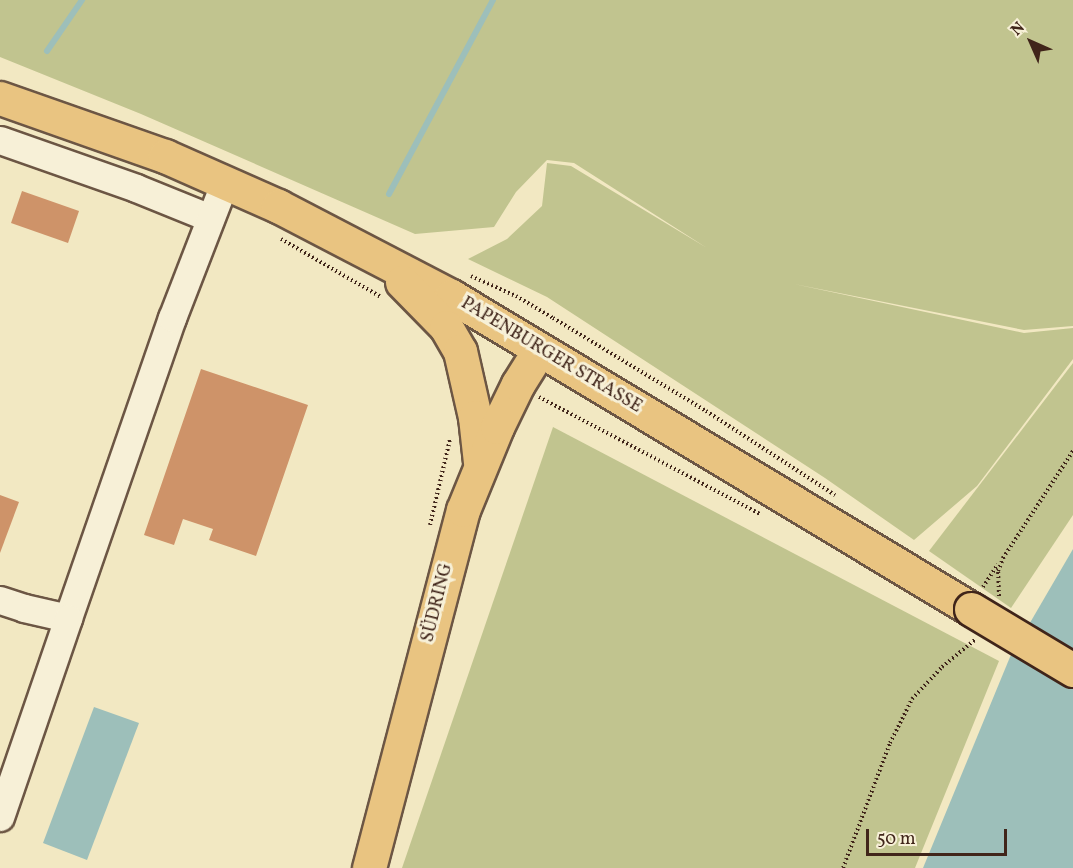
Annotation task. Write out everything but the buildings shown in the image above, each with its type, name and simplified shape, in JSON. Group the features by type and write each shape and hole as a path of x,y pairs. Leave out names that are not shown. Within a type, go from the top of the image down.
{"main road":[{"name":"PAPENBURGER STRASSE","path":"0,98 165,156 278,206 451,296 539,351 982,609 1073,670"},
{"path":"380,259 446,327 460,351 475,417 480,466"},
{"name":"SÜDRING","path":"369,868 463,510 480,466 518,384 539,351"}],"street":[{"path":"0,140 136,188 210,218"},
{"path":"0,817 68,618 224,184"},
{"path":"0,600 68,618"}],"path":[{"path":"275,235 391,302"},
{"path":"516,296 706,411 837,496"},
{"path":"554,406 761,514"},
{"path":"982,609 1004,556 1073,451"},
{"path":"843,868 890,744 912,699 942,667 982,609 1004,556"}],"green space":[{"path":"0,0 1073,0 1073,326 1024,330 794,284 1024,333 1073,328 1073,359 977,486 914,540 825,478 547,297 468,259 507,239 542,206 547,163 571,166 707,248 574,163 547,160 516,192 494,227 415,234 141,114 0,57"},
{"path":"1073,363 1073,515 1011,608 929,551"},
{"path":"553,427 999,661 915,868 402,868"}],"water":[{"path":"1073,549 1073,868 923,868 1010,657"},
{"path":"94,707 139,723 87,860 43,843"}],"waterway":[{"path":"47,51 82,0"},
{"path":"389,194 493,0"}]}
